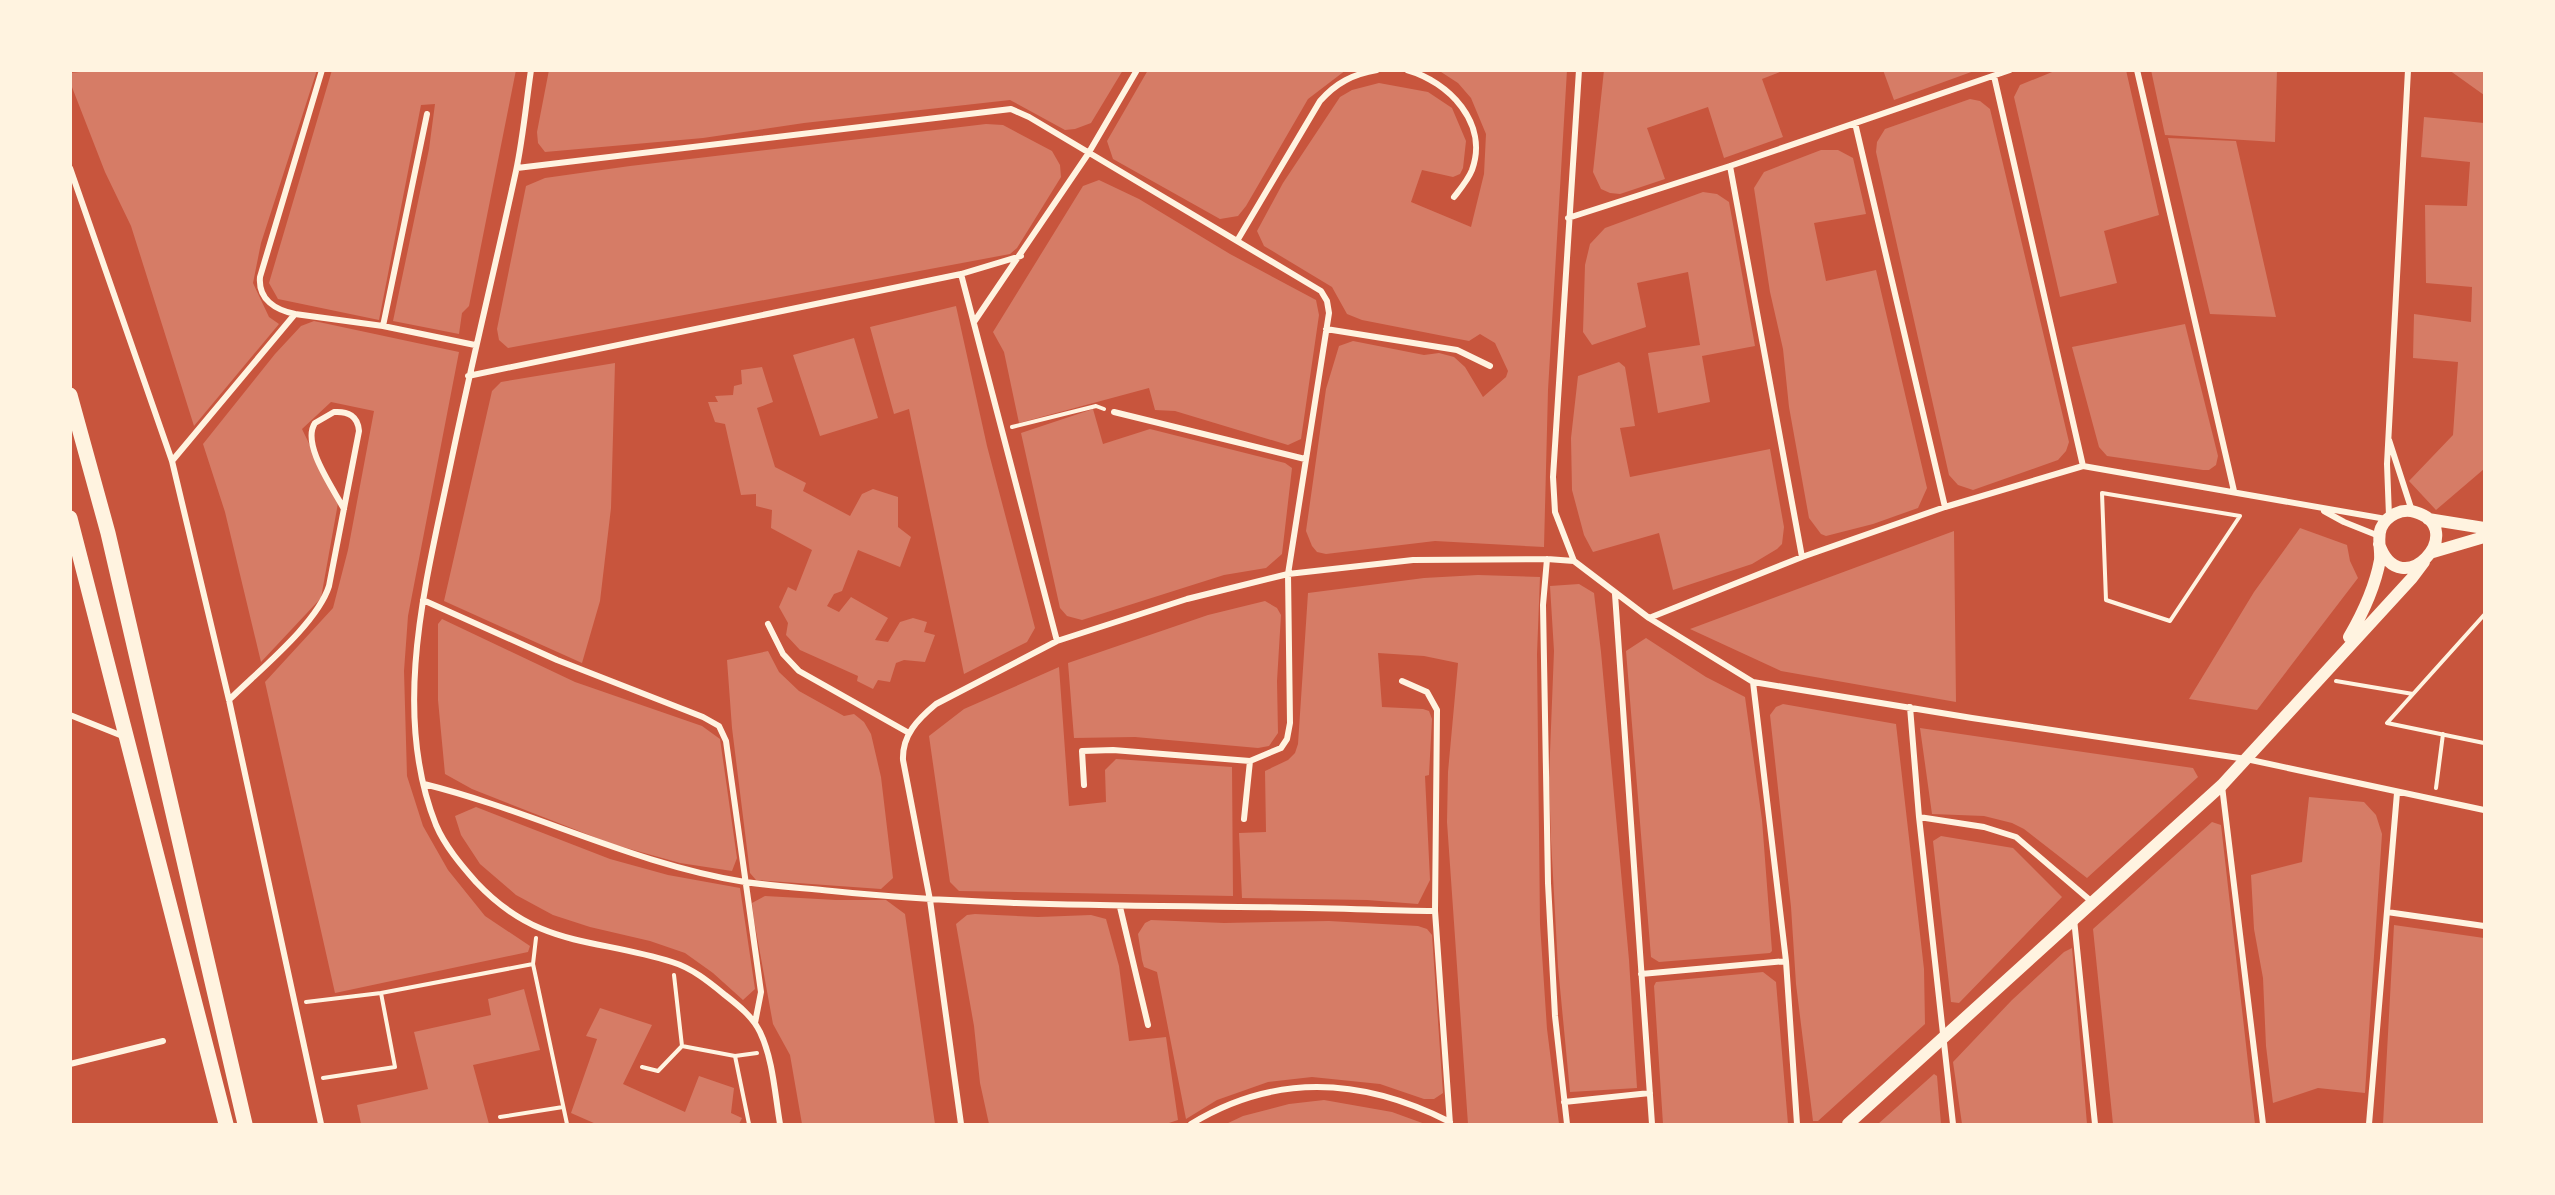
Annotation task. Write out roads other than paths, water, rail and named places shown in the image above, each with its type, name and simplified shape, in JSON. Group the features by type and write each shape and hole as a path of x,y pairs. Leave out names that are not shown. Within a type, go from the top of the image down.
{"main road":[{"path":"70,395 108,533 245,1125"},
{"path":"2340,654 2360,618 2372,588 2380,557 2379,540 2388,518 2397,512 2412,511 2428,519 2484,528"},
{"path":"70,518 226,1125"},
{"path":"2428,519 2435,533 2433,552"},
{"path":"1848,1125 2091,901 2222,785 2412,578 2433,552 2484,537"},
{"path":"2379,540 2386,558 2399,566 2419,565 2424,562"}],"street":[{"path":"322,70 260,277 261,289 271,306 295,314 383,326 475,345"},
{"path":"531,70 517,168 468,376 423,600 416,703 419,756 424,784 437,827 466,871 486,892 515,916 537,928 588,944 673,962 715,986 755,1023 767,1052 780,1125"},
{"path":"974,322 1021,256 1088,154 1137,70"},
{"path":"1237,241 1320,101 1332,88 1352,76 1377,70"},
{"path":"1407,70 1444,86 1460,105 1474,134 1475,158 1472,169 1454,196"},
{"path":"1579,70 1553,477 1555,512 1574,561 1648,618 1698,651 1753,682 2246,759 2484,810"},
{"path":"1568,218 1730,166 2010,70"},
{"path":"2137,70 2234,491"},
{"path":"1648,618 1802,557 1945,507 2083,466 2234,491 2321,509 2388,518 2388,437 2408,70"},
{"path":"1994,76 2083,466"},
{"path":"517,168 1011,109 1029,117 1321,291 1329,305 1288,574 1289,734 1284,744 1276,751 1250,761 1113,750 1082,751 1084,785"},
{"path":"383,326 427,114"},
{"path":"1855,123 1945,507"},
{"path":"1730,166 1802,557"},
{"path":"70,168 172,461 230,700 297,1004 321,1125"},
{"path":"468,376 961,274 1021,256"},
{"path":"961,274 1057,641"},
{"path":"172,461 295,314"},
{"path":"1326,329 1457,350 1490,366"},
{"path":"230,700 321,605 329,586 344,509 359,424 348,414 334,412 315,423 310,437 315,454 344,509"},
{"path":"1114,412 1305,459"},
{"path":"2388,437 2412,511"},
{"path":"2321,509 2379,540"},
{"path":"961,1125 930,900 904,773 902,746 909,733 936,704 1057,641 1187,599 1288,574 1413,560 1547,559 1574,561"},
{"path":"1547,559 1543,605 1548,884 1555,1016 1567,1125"},
{"path":"1615,594 1652,1125"},
{"path":"423,600 537,652 703,717 719,726 726,741 761,992 755,1023"},
{"path":"768,624 783,654 799,671 909,733"},
{"path":"1191,1125 1222,1107 1252,1095 1289,1088 1325,1085 1388,1097 1450,1123 1435,911 1437,710 1427,692 1402,681"},
{"path":"1753,682 1786,961 1797,1125"},
{"path":"1910,707 1919,817 1953,1125"},
{"path":"70,715 126,737"},
{"path":"1244,819 1250,761"},
{"path":"424,784 477,798 654,862 746,882 930,900 1120,907 1435,911"},
{"path":"2222,785 2263,1125"},
{"path":"2369,1125 2397,793"},
{"path":"1919,817 1984,826 2016,837 2091,901"},
{"path":"1120,907 1148,1025"},
{"path":"2387,912 2484,926"},
{"path":"2074,919 2095,1125"},
{"path":"1641,974 1786,961"},
{"path":"70,1064 163,1041"},
{"path":"1564,1102 1650,1093"}]}
